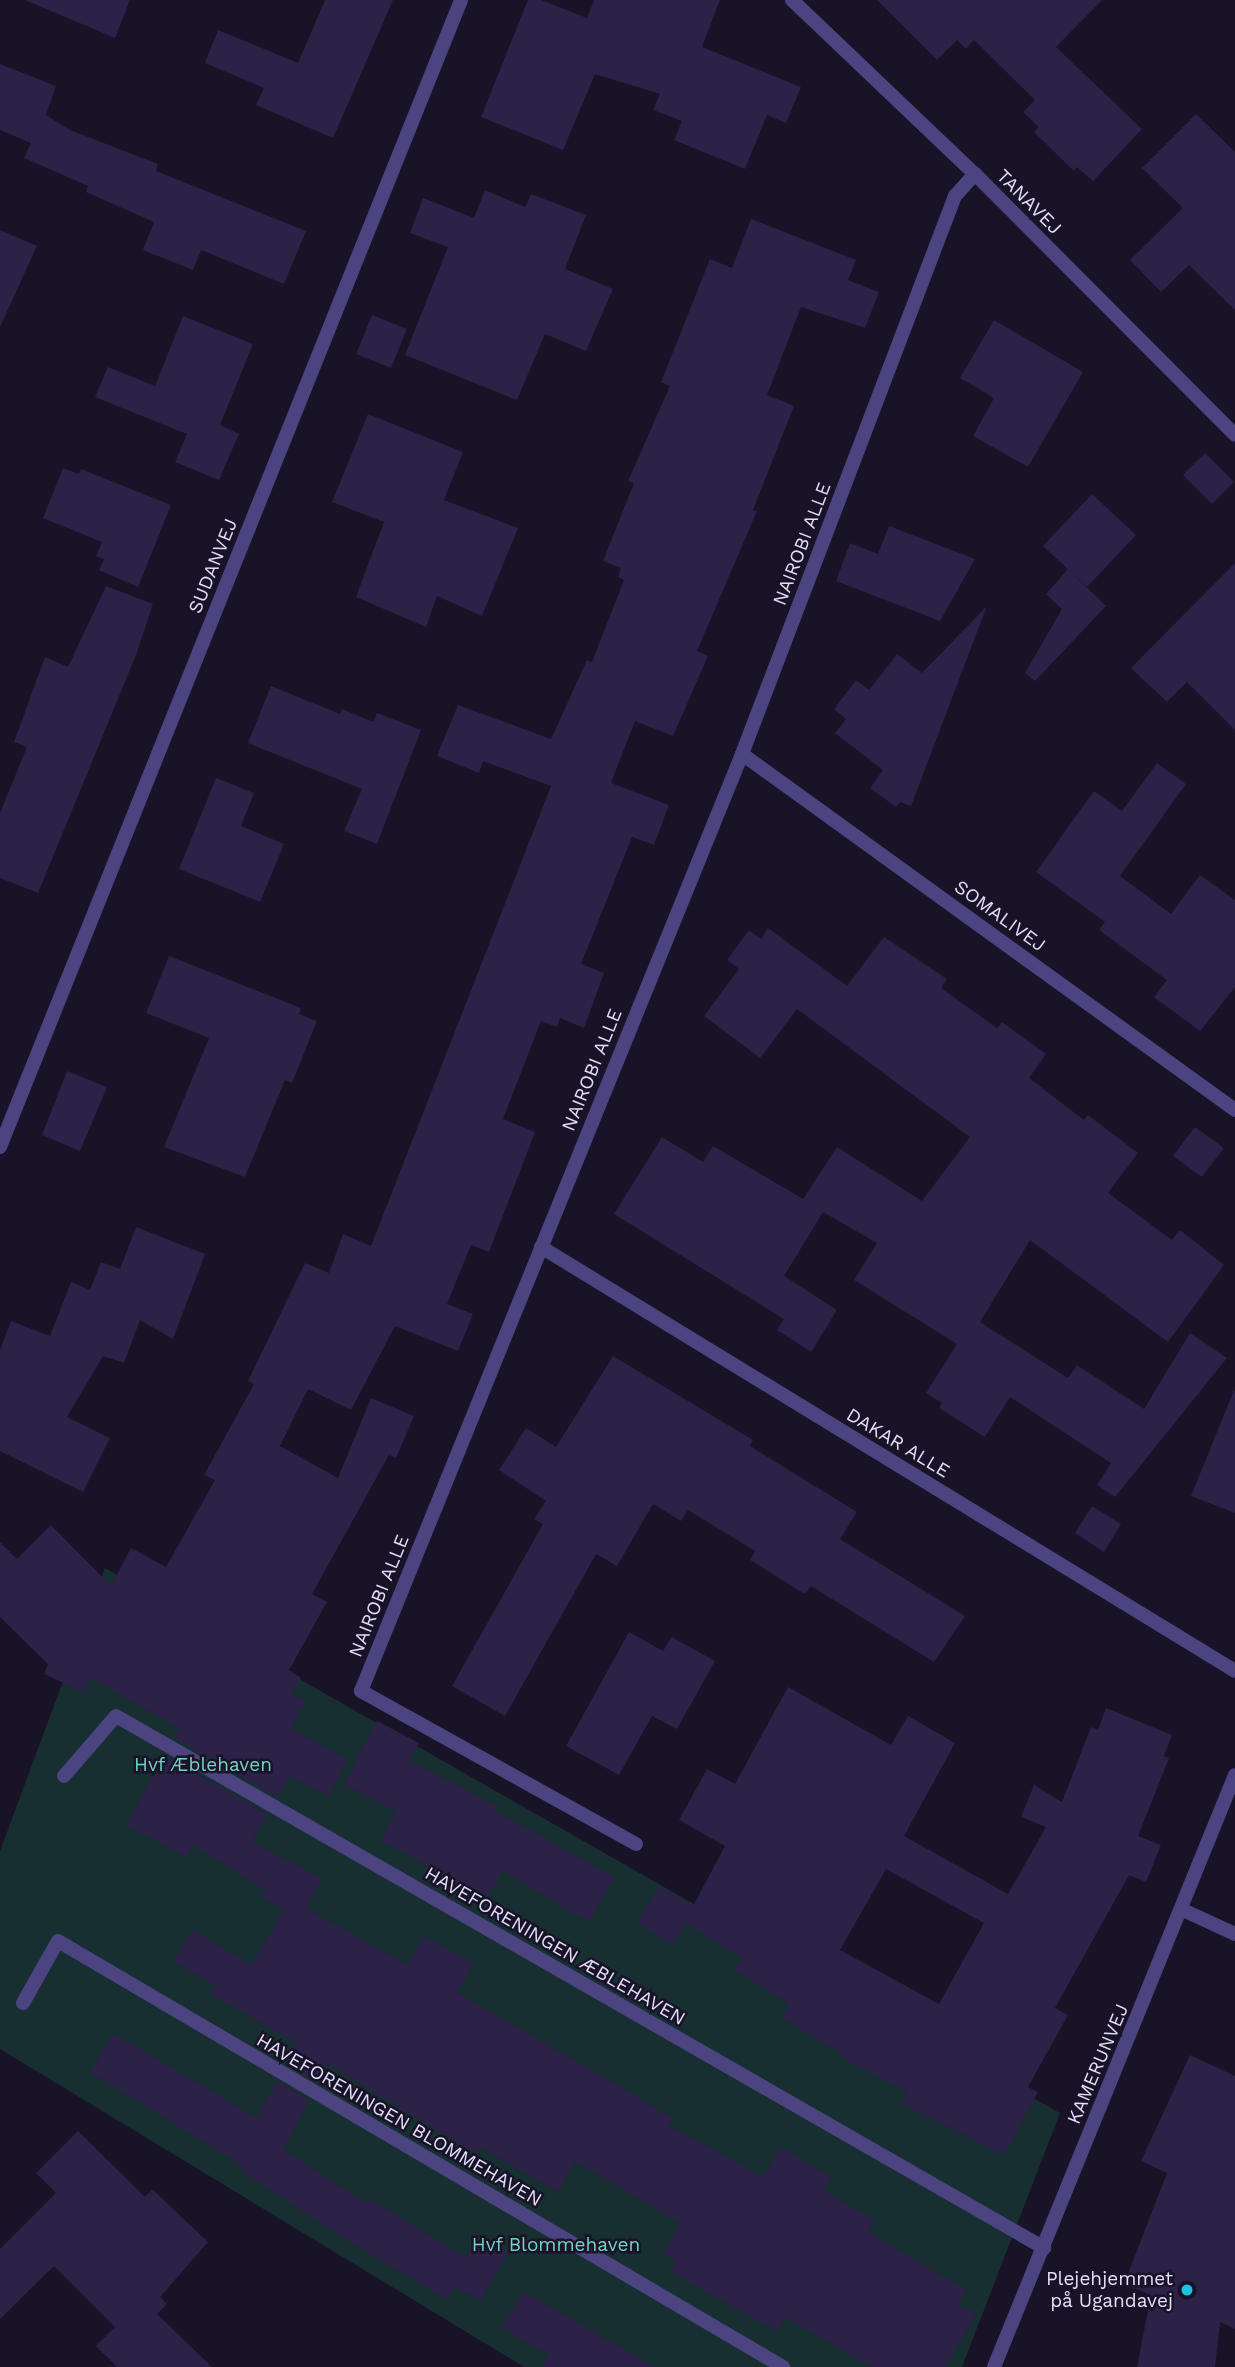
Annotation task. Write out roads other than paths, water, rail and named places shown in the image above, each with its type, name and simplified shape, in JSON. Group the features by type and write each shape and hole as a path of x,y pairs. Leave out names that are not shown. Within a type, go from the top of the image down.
{"street":[{"name":"SUDANVEJ","path":"0,1147 461,0"},
{"name":"TANAVEJ","path":"792,0 975,174 1235,435"},
{"name":"NAIROBI ALLE","path":"636,1844 361,1691 742,754 955,197 975,174"},
{"name":"SOMALIVEJ","path":"742,754 1235,1110"},
{"name":"DAKAR ALLE","path":"541,1247 1235,1671"},
{"name":"HAVEFORENINGEN ÆBLEHAVEN","path":"64,1776 116,1716 1044,2248"},
{"name":"KAMERUNVEJ","path":"994,2367 1183,1910 1235,1774"},
{"path":"1183,1910 1235,1934"},
{"name":"HAVEFORENINGEN BLOMMEHAVEN","path":"23,2003 58,1941 783,2367"}],"place":[{"name":"Plejehjemmet på Ugandavej","path":"1187,2290"}],"park label":[{"name":"Hvf Æblehaven","path":"203,1765"},
{"name":"Hvf Blommehaven","path":"556,2245"}]}
